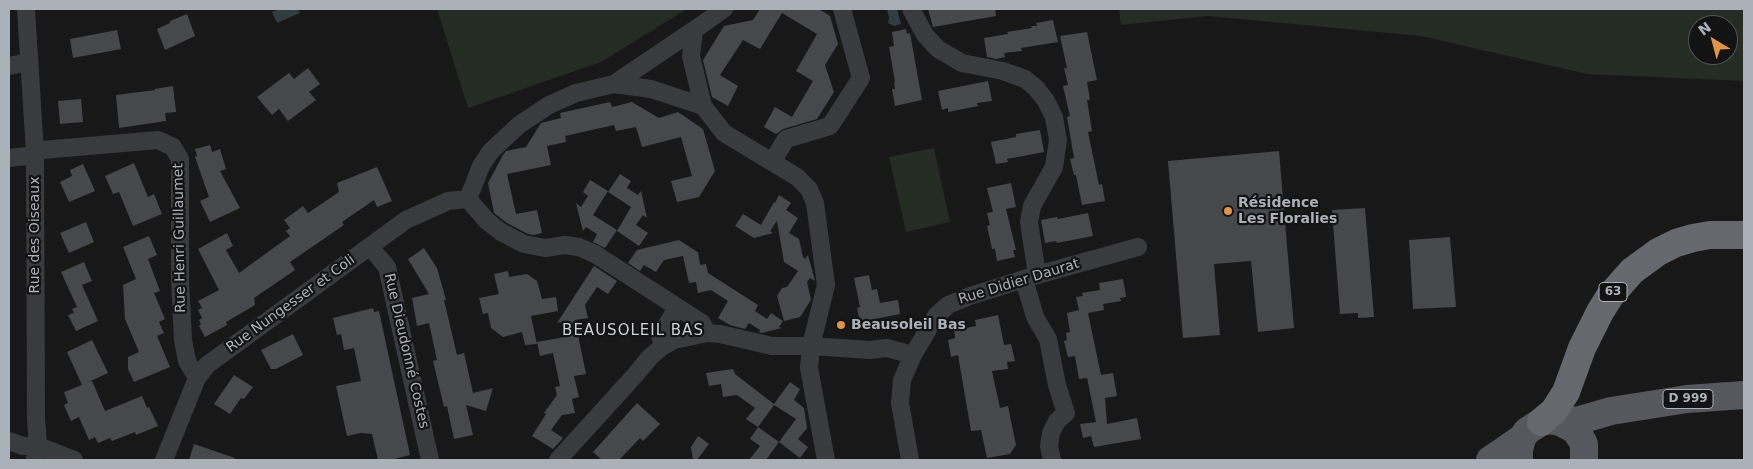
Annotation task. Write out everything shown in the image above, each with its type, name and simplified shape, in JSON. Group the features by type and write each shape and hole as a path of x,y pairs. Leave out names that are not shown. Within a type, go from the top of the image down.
{"highway":[{"name":"63","path":"1536,436 1566,392 1582,348 1600,312 1610,296 1632,271 1658,252 1676,243 1710,235 1744,235"}],"main road":[{"name":"D 999","path":"1490,460 1536,436 1611,411 1687,399 1744,395"},
{"name":"D 999","path":"1584,460 1595,440 1603,431 1632,409"},
{"path":"1536,436 1568,425 1580,436 1584,444 1584,460"}],"street":[{"name":"Rue des Oiseaux","path":"26,9 35,153 36,453"},
{"path":"707,333 702,323 595,254 579,247 565,245 545,248 524,244 487,221 468,199 481,166 491,151 519,124 548,105 576,93 614,84 724,9"},
{"path":"772,162 786,139 830,126 861,78 842,9"},
{"path":"911,9 925,35 938,49 962,63 1025,79 1036,88 1046,101 1054,117 1058,140 1054,168 1032,206 1029,222 1030,277 1035,317 1048,339 1057,385 1066,413 1058,421 1051,433 1049,446 1052,460"},
{"path":"694,30 691,56 703,106 724,133 797,177 809,189 815,203 826,285 811,346 809,368 826,460"},
{"path":"9,66 29,62"},
{"path":"614,84 651,89 703,106"},
{"name":"Rue Henri Guillaumet","path":"9,158 27,156 42,150 158,140 173,147 180,159 180,280 183,340 187,361 198,378"},
{"name":"Rue Nungesser et Coli","path":"164,460 198,378 207,365 406,220 448,201 468,199"},
{"name":"Rue Dieudonné Costes","path":"370,247 387,267 430,460"},
{"name":"Rue Didier Daurat","path":"910,460 900,402 902,380 912,355 936,316 948,305 970,296 1138,247"},
{"path":"663,346 660,336 677,308"},
{"path":"558,460 650,357 674,340 707,333 720,334 772,346 811,346 870,350 888,348 912,355"},
{"path":"9,441 36,453 74,460"}],"shaded area":[{"path":"279,9 298,9 300,13 277,23 272,12"},
{"path":"437,9 687,9 601,62 468,108"},
{"path":"887,9 897,9 901,24 894,26 888,23"},
{"path":"1119,9 1744,9 1744,81 1587,74 1421,36 1208,16 1121,25"},
{"path":"934,148 950,222 906,232 889,157"}],"building":[{"path":"760,9 819,9 830,16 838,44 825,65 834,92 817,119 783,129 776,134 764,127 775,107 792,117 813,81 796,71 817,34 782,13 760,49 743,40 720,75 738,86 728,106 712,97 703,60 724,26 753,20"},
{"path":"928,9 995,9 996,16 933,27"},
{"path":"187,14 195,36 165,50 157,29"},
{"path":"1053,20 1058,42 1021,48 1022,51 1004,53 1005,57 996,59 987,57 984,38 1032,28 1031,26 1037,26 1036,23"},
{"path":"906,29 907,34 910,33 922,100 895,106 892,89 895,89 895,82 889,47 894,46 892,32"},
{"path":"117,30 121,49 73,58 70,39"},
{"path":"1087,32 1097,80 1087,82 1090,100 1087,100 1092,131 1088,132 1099,185 1102,184 1105,201 1082,205 1076,175 1074,175 1070,159 1074,158 1067,117 1070,116 1063,86 1068,85 1064,68 1067,68 1060,36"},
{"path":"308,68 320,84 309,92 316,100 288,121 279,109 272,115 257,97 289,73 294,79"},
{"path":"988,81 992,101 977,103 978,106 948,112 948,108 942,110 938,91"},
{"path":"173,86 176,112 165,113 166,121 119,128 116,95"},
{"path":"81,99 83,122 60,124 58,101"},
{"path":"610,102 612,107 632,102 659,118 678,112 703,129 715,171 699,197 677,202 671,181 692,176 681,137 642,147 636,127 616,131 614,125 565,136 566,142 547,146 551,165 507,174 516,214 537,210 542,233 528,234 507,223 494,213 488,183 506,151 526,147 541,123 561,118 560,113"},
{"path":"1040,130 1044,152 1007,159 1008,162 996,164 991,142 1016,137 1016,134"},
{"path":"210,145 212,152 220,149 226,169 220,171 240,208 210,222 200,201 209,197 195,157 197,156 195,149"},
{"name":"Résidence Les Floralies","path":"1279,151 1294,328 1258,332 1251,261 1214,264 1220,335 1183,338 1168,161"},
{"path":"134,163 148,197 154,194 162,214 133,226 119,192 113,194 105,176"},
{"path":"83,164 95,191 69,202 60,182 72,176 70,170"},
{"path":"377,167 392,201 377,207 374,200 342,222 344,225 290,262 295,270 254,298 255,305 226,322 227,325 205,337 199,326 201,324 199,320 202,318 198,310 202,308 198,301 219,290 198,249 227,233 233,246 226,250 239,273 290,236 286,231 290,228 284,220 303,206 308,213 339,192 337,183"},
{"path":"620,174 631,181 627,188 638,195 641,191 647,218 643,215 636,225 648,233 639,246 617,231 631,207 608,192"},
{"path":"590,180 608,191 593,215 617,230 605,248 593,242 597,234 586,227 583,231 576,203 581,207 588,196 583,192"},
{"path":"1011,183 1016,207 1006,209 1016,250 1013,250 1015,257 997,261 995,249 992,249 987,226 990,225 987,213 993,212 987,188"},
{"path":"779,195 791,203 786,210 798,218 789,233 799,239 803,257 805,259 808,255 815,281 810,278 807,282 811,300 800,317 784,321 777,296 782,288 787,287 798,271 784,262 777,221 770,231 773,233 754,238 735,226 743,214 761,225"},
{"path":"1365,208 1374,317 1358,318 1358,313 1340,314 1332,210"},
{"path":"1088,213 1093,236 1057,243 1056,241 1045,243 1041,220 1057,217 1058,219"},
{"path":"86,222 94,242 69,253 60,233"},
{"path":"149,236 157,255 148,259 160,291 154,293 165,319 159,322 164,333 157,336 170,367 134,382 128,369 128,357 139,352 125,319 123,285 136,279 123,247"},
{"path":"1450,237 1456,307 1413,309 1409,240"},
{"path":"679,240 699,253 700,265 706,264 708,273 758,305 755,311 767,319 771,313 783,321 779,327 782,328 761,333 759,332 760,330 749,323 745,329 730,325 718,318 728,301 711,290 698,293 696,282 689,283 683,256 664,260 656,272 644,265 640,271 628,263 637,250"},
{"path":"424,248 437,268 446,300 444,300 457,355 464,353 473,393 493,388 486,411 466,405 473,435 454,439 447,406 444,407 433,361 437,360 429,323 417,326 412,298 429,294 408,259"},
{"path":"84,262 92,281 82,285 98,321 76,331 68,315 74,313 72,309 77,307 61,272"},
{"path":"594,266 617,281 608,294 597,287 585,305 588,318 575,320 586,374 574,376 579,397 572,399 575,413 562,415 551,430 563,438 553,449 532,436 546,414 544,413 557,395 555,387 560,386 553,353 540,356 537,342 565,337 561,322 557,323"},
{"path":"508,271 509,277 527,274 537,281 542,299 556,297 558,311 531,316 537,344 525,345 522,332 503,337 491,328 488,313 483,314 479,298 499,294 494,274"},
{"path":"869,275 872,290 877,289 880,303 898,300 900,314 860,322 857,308 860,307 854,278"},
{"path":"1123,279 1126,297 1120,298 1121,301 1103,304 1104,310 1088,313 1101,375 1113,373 1117,396 1105,398 1107,424 1137,418 1141,439 1094,447 1091,436 1083,438 1080,424 1096,422 1087,378 1079,379 1075,356 1068,357 1064,341 1067,340 1066,333 1070,332 1067,313 1079,310 1076,297 1083,296 1082,293 1100,290 1099,283"},
{"path":"373,308 374,312 379,311 410,455 390,460 378,460 372,434 361,433 347,436 336,386 361,381 354,348 344,350 341,334 337,335 333,318"},
{"path":"998,315 1004,345 1011,344 1015,361 1007,362 1008,369 992,371 1000,408 1008,406 1016,445 1010,454 987,458 981,430 971,431 958,355 951,357 948,340 955,338 954,330 976,326 975,320"},
{"path":"293,334 303,355 276,369 271,369 261,350"},
{"path":"92,340 108,373 86,383 92,381 105,411 142,396 158,426 136,435 135,432 112,441 110,438 98,443 95,437 89,440 79,417 71,421 64,405 68,403 64,392 82,385 67,352"},
{"path":"733,369 735,374 774,404 790,382 800,389 794,400 804,408 807,428 798,439 808,447 800,458 779,442 796,419 774,405 758,427 746,419 755,408 737,395 723,397 721,384 709,386 706,373"},
{"path":"234,375 253,387 244,399 241,398 230,414 214,404"},
{"path":"637,403 660,424 643,441 640,438 619,460 602,460 593,452"},
{"path":"758,427 779,442 766,460 749,460 760,446 750,439"},
{"path":"698,436 709,444 697,460 693,460 691,447"},
{"path":"194,444 235,458 234,460 189,460"}],"place":[{"name":"Résidence Les Floralies","path":"1228,211"},
{"name":"Beausoleil Bas","path":"841,325"}],"district":[{"name":"BEAUSOLEIL BAS","path":"633,331"}]}
